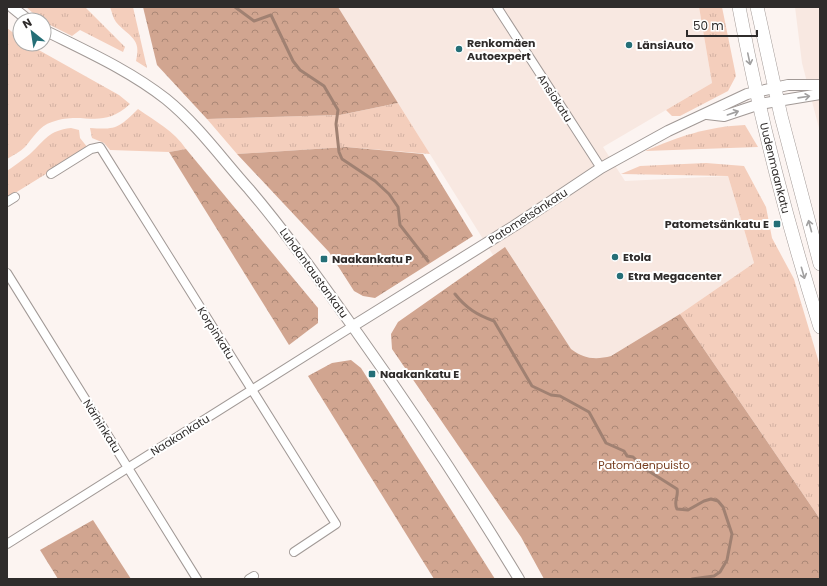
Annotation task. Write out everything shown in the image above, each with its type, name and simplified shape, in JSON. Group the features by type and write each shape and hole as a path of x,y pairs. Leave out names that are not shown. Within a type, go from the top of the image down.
{"main road":[{"name":"Uudenmaankatu","path":"739,7 758,98 789,222 820,327"},
{"name":"Uudenmaankatu","path":"758,7 762,32 778,101 820,264"}],"street":[{"name":"Ansiokatu","path":"497,7 601,168"},
{"name":"Luhdantaustankatu","path":"52,34 99,56 146,85 166,100 191,122 274,219 353,326 431,438 518,579"},
{"name":"Patometsänkatu","path":"353,326 514,226 601,168 662,134 707,114 730,101 758,98 775,88 788,85 820,84"},
{"path":"758,98 778,101 820,94"},
{"name":"Korpinkatu","path":"50,174 91,149 100,147 336,524 294,552"},
{"path":"7,202 15,197"},
{"name":"Närhinkatu","path":"7,273 197,579"},
{"name":"Naakankatu","path":"7,544 353,326"}],"shaded area":[{"path":"338,7 699,7 712,83 603,147 625,181 728,176 754,263 680,314 611,356 600,359 580,356 571,349 504,248 493,255"},
{"path":"795,7 820,7 820,132 802,63"}],"green space":[{"path":"26,7 85,7 125,47 123,52 80,30 72,36 52,26 52,12 32,12"},
{"path":"110,7 133,7 147,68 136,61 136,43 133,38 116,22"},
{"path":"143,7 338,7 398,103 340,115 207,119 157,65"},
{"path":"699,7 722,7 736,76 728,91 680,116 672,116 666,110 712,83"},
{"path":"7,28 12,32 12,52 42,52 119,95 130,104 120,112 110,117 92,119 63,119 47,124 40,129 23,149 7,159"},
{"path":"398,103 430,154 346,147 237,154 207,119 340,115"},
{"path":"138,109 176,137 186,149 169,152 110,150 104,143 92,138 90,128 112,128 121,124"},
{"path":"745,125 758,147 645,151 705,130"},
{"path":"71,128 79,130 80,138 88,148 7,198 7,171 30,154 48,136 57,131"},
{"path":"346,147 423,154 473,236 375,298 363,296 354,291 329,252 237,154"},
{"path":"186,149 318,308 318,323 289,345 169,152"},
{"path":"706,163 744,166 766,207 772,238 794,279 820,366 820,519 680,314 754,263 728,176 621,174 640,166"},
{"name":"Patomäenpuisto","path":"505,247 571,349 585,357 600,358 611,356 680,314 820,519 820,579 544,579 521,537 392,349 391,334 398,322"},
{"path":"351,360 361,368 495,579 434,579 308,376 332,363"},
{"path":"93,520 131,579 58,579 40,550"}],"waterway":[{"path":"235,7 254,21 271,15 293,61 300,70 324,86 338,110 336,124 339,152 342,159 375,181 389,194 398,207 400,225 428,261"},
{"path":"455,294 472,310 494,321 532,386 551,395 560,396 589,412 606,443 624,451 627,456 633,457 647,470 677,489 677,509 688,510 704,501 711,499 718,501 723,507 732,534 727,560 720,572 714,576 692,579"}],"place":[{"name":"LänsiAuto","path":"629,45"},
{"name":"Renkomäen Autoexpert","path":"459,49"},
{"name":"Patometsänkatu E","path":"777,224"},
{"name":"Etola","path":"615,257"},
{"name":"Naakankatu P","path":"324,259"},
{"name":"Etra Megacenter","path":"620,276"},
{"name":"Naakankatu E","path":"372,374"}]}
